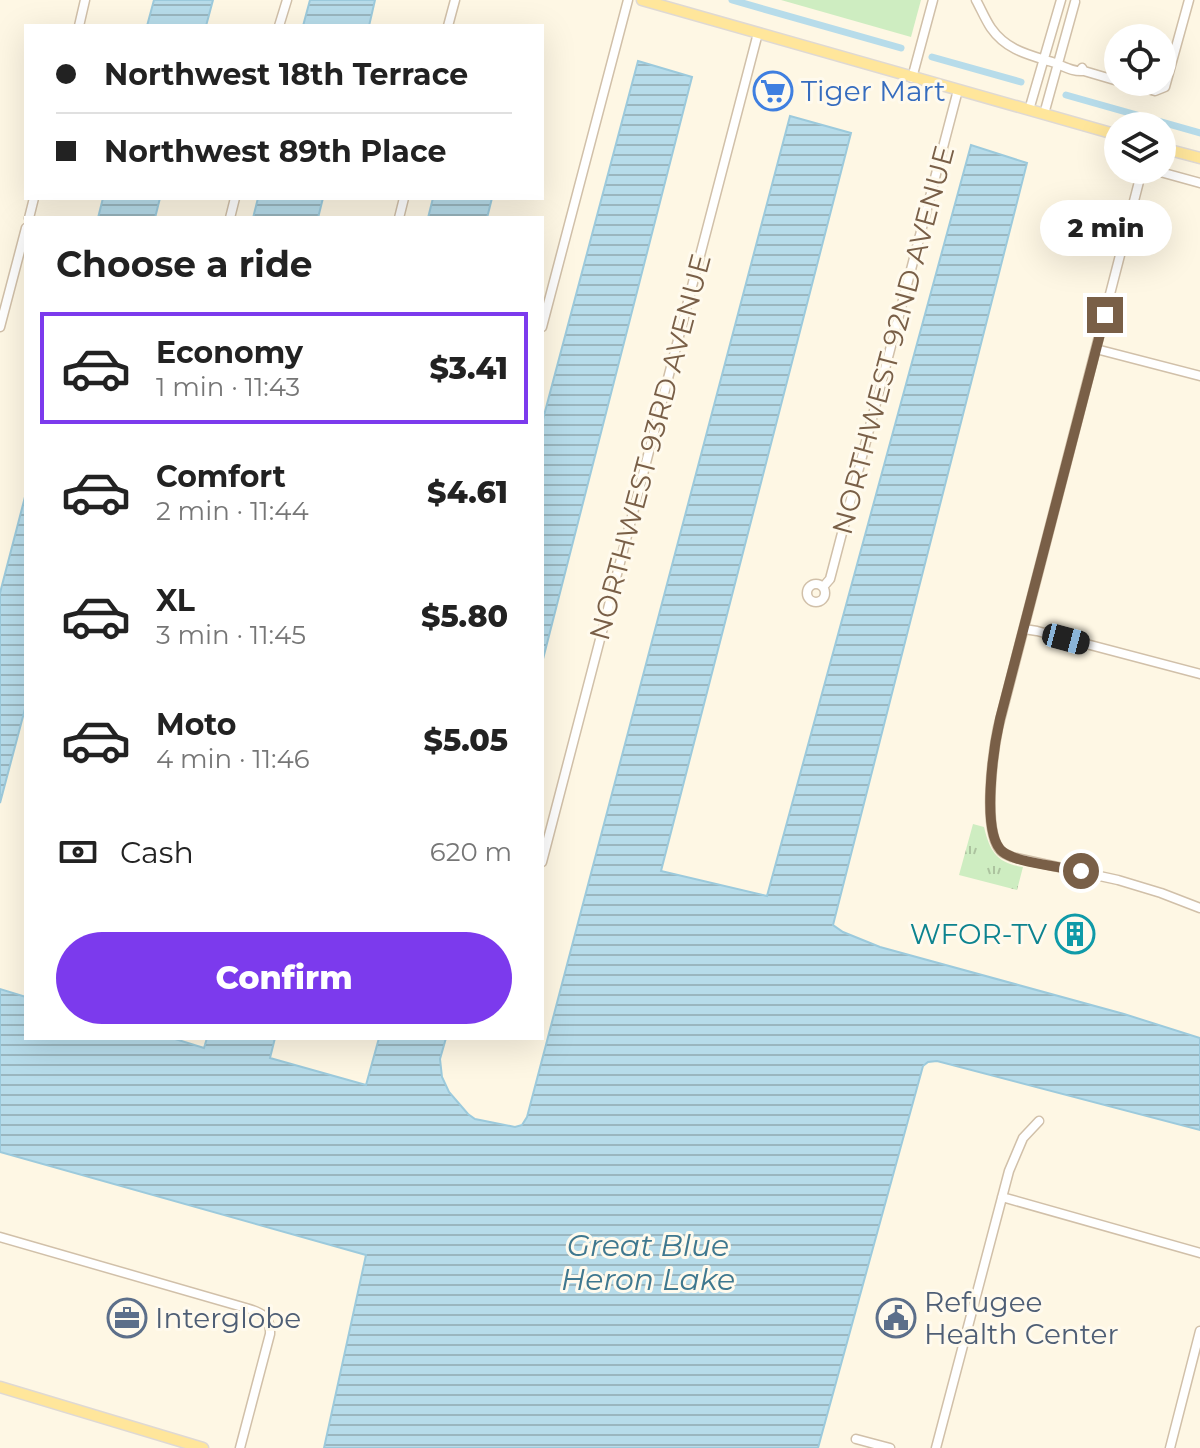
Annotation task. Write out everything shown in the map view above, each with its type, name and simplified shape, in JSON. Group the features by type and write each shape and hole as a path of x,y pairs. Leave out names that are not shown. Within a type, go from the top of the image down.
{"main road":[{"path":"642,0 1104,131"},
{"path":"1176,152 1200,158"},
{"path":"0,1387 203,1448"}],"street":[{"path":"79,24 85,0"},
{"path":"280,24 287,0"},
{"path":"449,24 455,0"},
{"path":"544,319 628,0"},
{"path":"912,78 933,0"},
{"path":"976,0 1000,39 1021,53 1104,77"},
{"path":"1029,110 1061,0"},
{"path":"1061,0 1066,6 1075,1"},
{"path":"1176,48 1189,0"},
{"path":"1044,114 1075,1"},
{"name":"NORTHWEST 93RD AVENUE","path":"544,854 758,33"},
{"path":"1039,74 1054,78"},
{"name":"NORTHWEST 92ND AVENUE","path":"823,587 830,579 958,90"},
{"path":"1176,176 1200,183"},
{"path":"1138,184 998,728 992,768 992,824 994,837 1002,851 1019,859 1118,880 1200,908"},
{"path":"0,327 24,236"},
{"path":"1096,349 1200,376"},
{"path":"1024,629 1200,674"},
{"path":"936,1448 1009,1171 1023,1138 1039,1121"},
{"path":"1002,1197 1200,1253"},
{"path":"0,1237 265,1315 270,1334 240,1448"},
{"path":"1170,1448 1200,1331"},
{"path":"856,1439 890,1448"}],"green space":[{"path":"781,0 921,0 911,37"},
{"path":"973,824 984,827 996,855 1007,863 1023,867 1017,890 959,875"}],"water":[{"path":"154,0 213,0 207,24 148,24"},
{"path":"310,0 375,0 369,24 304,24"},
{"path":"638,61 692,77 544,655 544,415"},
{"name":"Great Blue Heron Lake","path":"790,116 851,133 661,871 767,896 971,145 1027,163 833,925 880,947 1200,1038 1200,1130 937,1061 923,1066 818,1448 324,1448 366,1255 0,1152 0,989 24,996 24,1040 178,1040 204,1048 206,1040 274,1040 270,1058 366,1085 378,1040 445,1040 440,1059 442,1077 449,1092 468,1114 475,1119 515,1127 522,1125 527,1117"},
{"path":"102,200 160,200 156,216 98,216"},
{"path":"258,200 322,200 318,216 254,216"},
{"path":"432,200 492,200 488,216 428,216"},
{"path":"24,501 24,713 0,803 0,593"}],"waterway":[{"path":"732,0 901,48"},
{"path":"932,57 1021,82"},
{"path":"1066,95 1200,133"}],"place":[{"name":"Tiger Mart","path":"773,91"},
{"name":"WFOR-TV","path":"1075,934"},
{"name":"Interglobe","path":"127,1318"},
{"name":"Refugee Health Center","path":"896,1318"}],"route":[{"path":"1081,871 1019,859 1002,851 993,831 991,779 1000,719 1105,315"}]}
